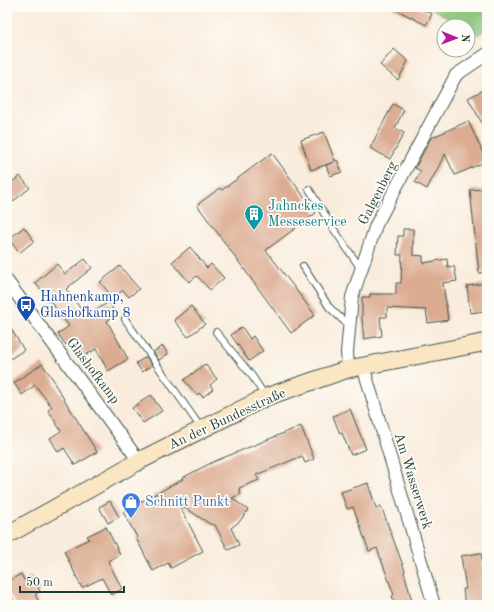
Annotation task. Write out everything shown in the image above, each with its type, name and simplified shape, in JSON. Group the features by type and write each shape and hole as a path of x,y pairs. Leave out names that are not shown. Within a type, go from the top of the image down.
{"main road":[{"name":"An der Bundesstraße","path":"7,535 139,461 266,398 355,367 487,342"}],"street":[{"name":"Galgenberg","path":"355,367 347,352 352,298 376,225 456,75 487,54"},
{"name":"Glashofkamp","path":"7,281 139,461"},
{"name":"Am Wasserwerk","path":"355,367 434,605"}],"lane":[{"path":"309,188 333,228 361,269"},
{"path":"303,266 330,307 349,326"},
{"path":"125,319 202,430"},
{"path":"216,332 252,376 266,398"}],"green space":[{"path":"429,7 487,7 487,27 479,35 476,33 476,18 449,18"}],"building":[{"path":"391,7 418,7 432,14 426,25"},
{"path":"394,49 408,61 398,80 380,65"},
{"path":"487,88 487,132 468,98"},
{"path":"393,104 404,110 395,128 404,133 390,159 370,148"},
{"path":"468,121 487,161 455,175 445,154 427,189 415,182 421,171 415,168 431,138"},
{"path":"324,132 335,161 337,160 342,172 330,176 326,165 334,162 311,170 301,140"},
{"name":"Jahnckes Messeservice","path":"272,153 316,213 266,250 315,315 291,333 197,205 220,188 222,190"},
{"path":"20,176 30,188 7,206 7,186"},
{"path":"487,189 487,272 479,273 470,190"},
{"path":"24,227 34,241 19,253 9,239"},
{"path":"403,229 413,229 413,255 423,256 423,263 447,259 448,267 454,266 457,281 443,283 448,320 428,323 426,310 387,308 387,317 380,317 382,336 364,339 362,297 370,297 370,294 396,294 396,283 401,283 402,255 397,255 398,236 403,236"},
{"path":"190,247 207,268 211,264 224,278 210,290 197,276 189,282 172,262"},
{"path":"85,259 92,268 66,289 86,316 109,302 116,315 107,321 128,359 108,371 96,349 86,355 76,337 66,345 58,334 69,326 35,283 57,264 65,274"},
{"path":"120,266 139,289 129,297 123,290 113,298 100,282"},
{"path":"487,283 487,311 470,313 467,286"},
{"path":"191,306 205,324 188,337 174,320"},
{"path":"7,322 24,350 7,361"},
{"path":"242,327 250,339 253,336 263,351 249,361 231,335"},
{"path":"163,346 168,354 159,360 153,352"},
{"path":"146,357 152,365 142,372 136,363"},
{"path":"42,364 55,382 54,383 97,452 75,465 64,448 58,452 50,438 61,431 48,410 52,407 35,385 22,395 14,383"},
{"path":"205,364 217,379 210,385 213,389 203,397 199,393 197,395 184,380"},
{"path":"151,395 162,411 143,423 132,408"},
{"path":"350,409 366,449 351,455 333,416"},
{"path":"301,426 314,459 305,463 302,456 256,475 259,480 239,488 241,494 232,498 248,510 240,521 231,528 239,545 228,550 215,525 210,524 178,503 203,551 171,568 168,563 153,571 123,512 213,462"},
{"path":"368,483 376,508 381,506 405,571 404,572 413,605 395,605 392,596 394,595 377,548 369,551 353,507 347,509 341,492"},
{"path":"110,501 119,517 108,523 99,507"},
{"path":"106,527 120,554 108,561 122,589 111,595 102,578 82,588 64,551 89,539 87,536"},
{"path":"481,553 486,586 483,586 486,603 465,605 463,589 466,589 461,556"},
{"path":"21,574 24,580 31,576 40,591 35,595 41,605 16,605 7,590 7,582"}],"place":[{"name":"Jahnckes Messeservice","path":"254,231"},
{"name":"Hahnenkamp, Glashofkamp 8","path":"26,322"},
{"name":"Schnitt Punkt","path":"131,519"}]}
